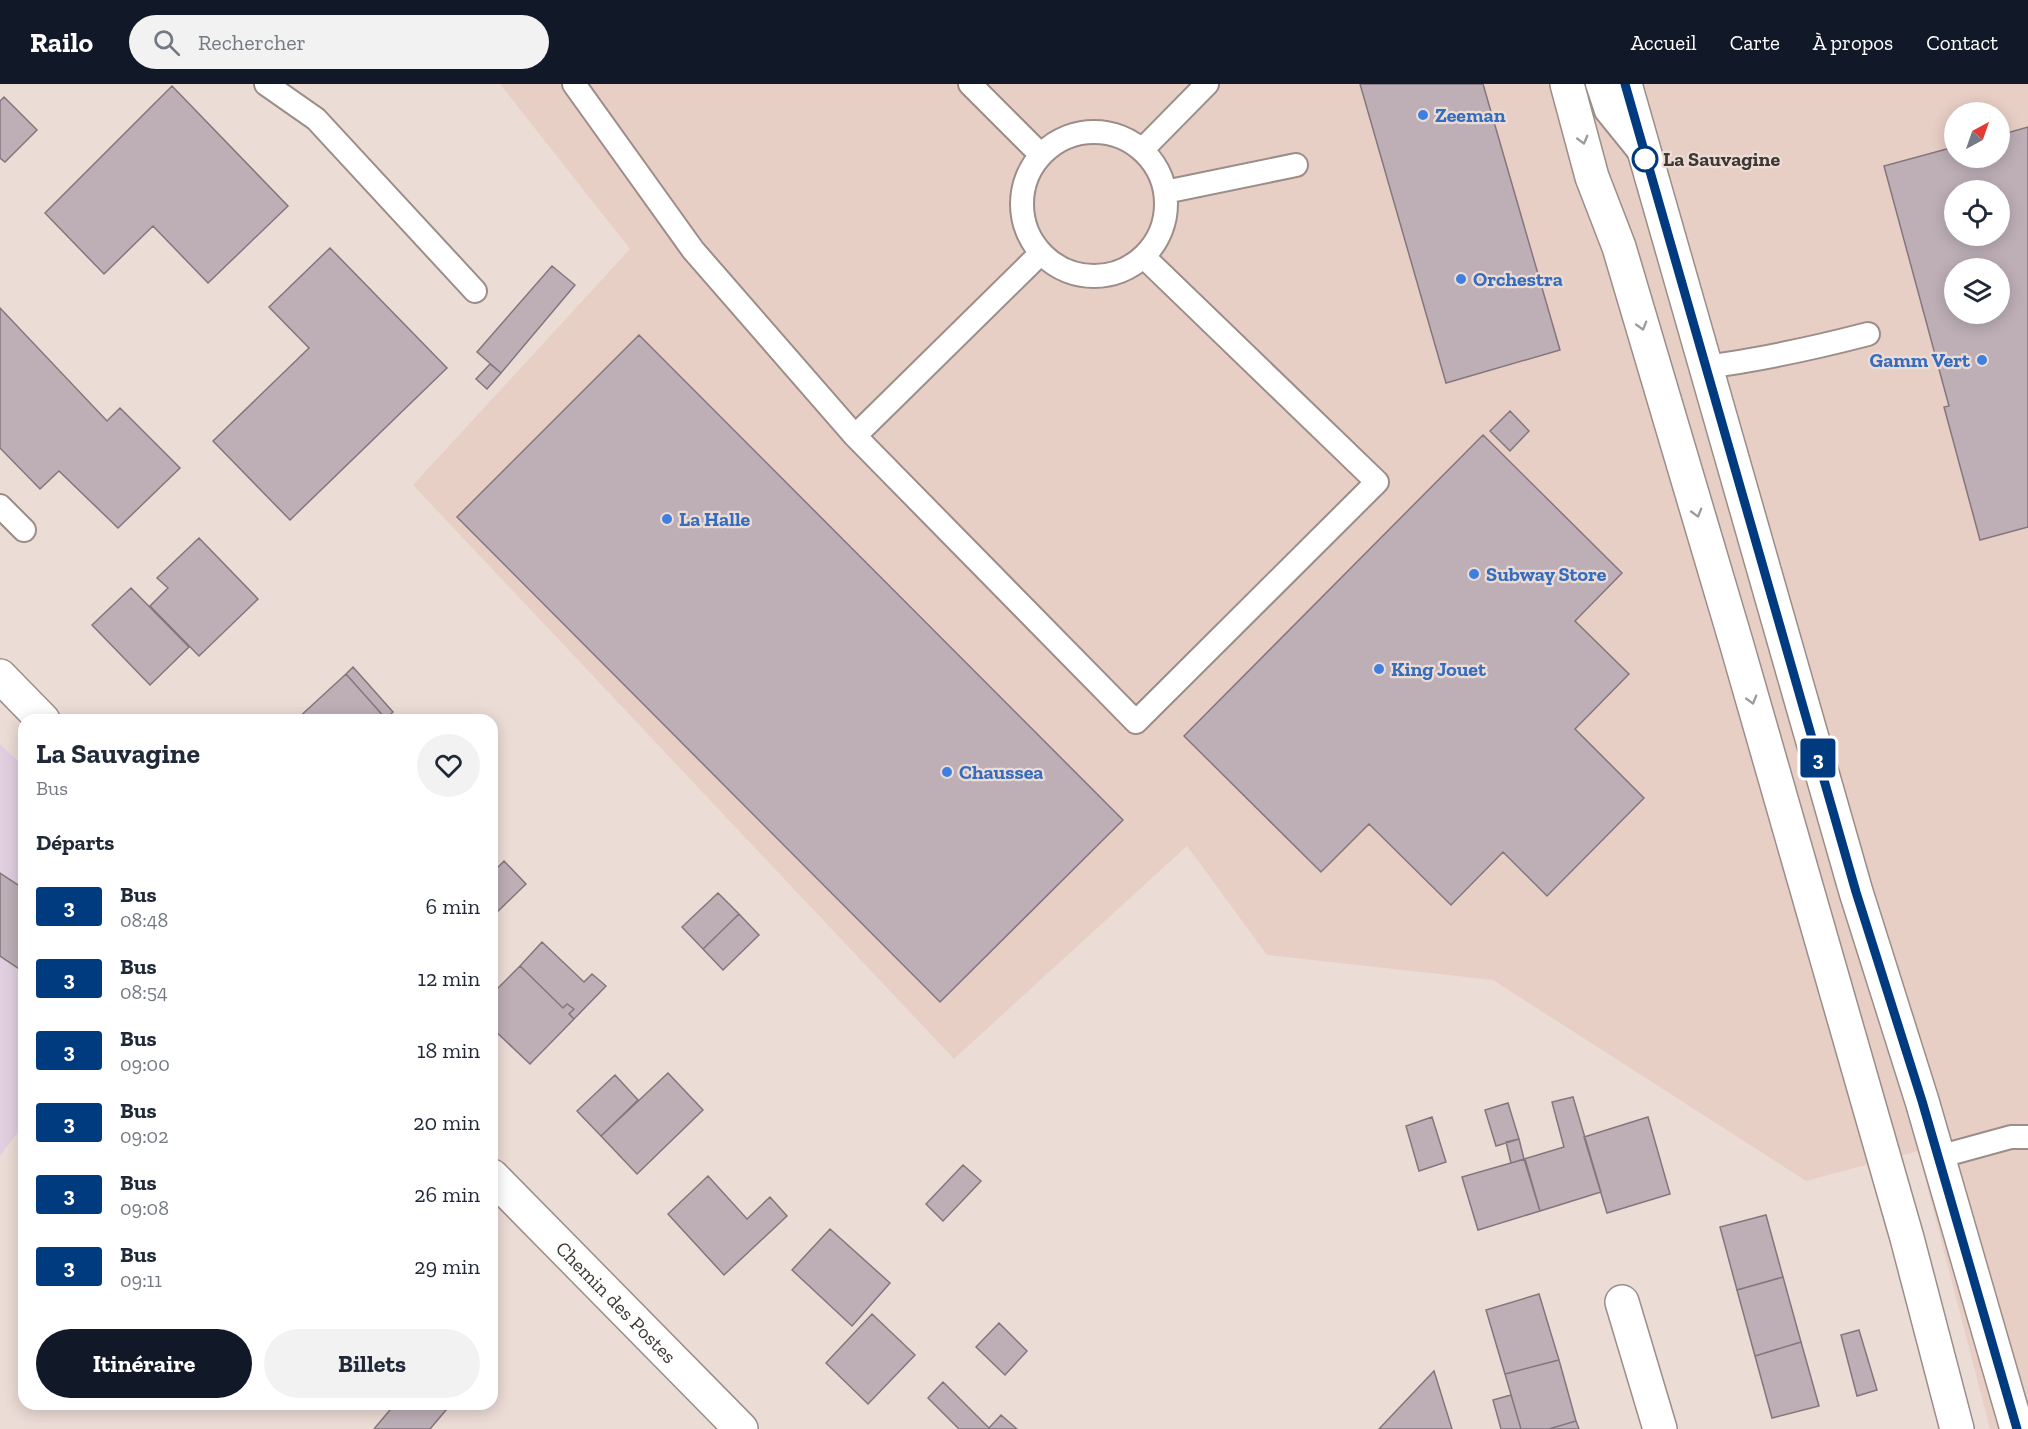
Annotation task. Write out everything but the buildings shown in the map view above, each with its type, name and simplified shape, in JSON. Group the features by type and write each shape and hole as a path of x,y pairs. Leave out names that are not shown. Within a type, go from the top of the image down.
{"main road":[{"path":"1567,84 1592,177 1623,259 1736,642 1907,1238 1957,1429"},
{"path":"1625,84 1704,367 1856,892 2019,1411"},
{"path":"0,676 37,714"},
{"name":"Chemin des Postes","path":"498,1182 732,1426"},
{"path":"1622,1302 1660,1429"}],"lane":[{"path":"266,84 316,119 475,291"},
{"path":"574,84 693,250 855,436 1136,722 1377,482 1144,257"},
{"path":"970,84 1041,155"},
{"path":"1142,150 1207,84"},
{"path":"1597,84 1606,111 1645,159"},
{"path":"1102,132 1123,138 1142,150 1158,169 1166,192 1166,216 1158,238 1144,257 1125,269 1103,276 1080,275 1059,267 1041,253 1029,236 1023,215 1023,194 1029,173 1041,155 1058,141 1079,134 1102,132"},
{"path":"1166,192 1296,165"},
{"path":"855,436 1041,253"},
{"path":"1704,367 1812,349 1868,334"},
{"path":"0,506 24,530"},
{"path":"1938,1157 2011,1137 2028,1137"}],"shaded area":[{"path":"500,84 2028,84 2028,1429 1990,1429 1918,1151 1806,1181 1493,980 1267,955 1187,846 954,1059 413,485 630,249"},
{"path":"0,744 18,761 18,1132 0,1156"}],"bus line":[{"name":"3","path":"1625,84 1856,892 1922,1101 2017,1429"}],"place":[{"name":"Zeeman","path":"1423,115"},
{"name":"La Sauvagine","path":"1645,159"},
{"name":"Orchestra","path":"1461,279"},
{"name":"Gamm Vert","path":"1982,360"},
{"name":"La Halle","path":"667,519"},
{"name":"Subway Store","path":"1474,574"},
{"name":"King Jouet","path":"1379,669"},
{"name":"Chaussea","path":"947,772"}]}
